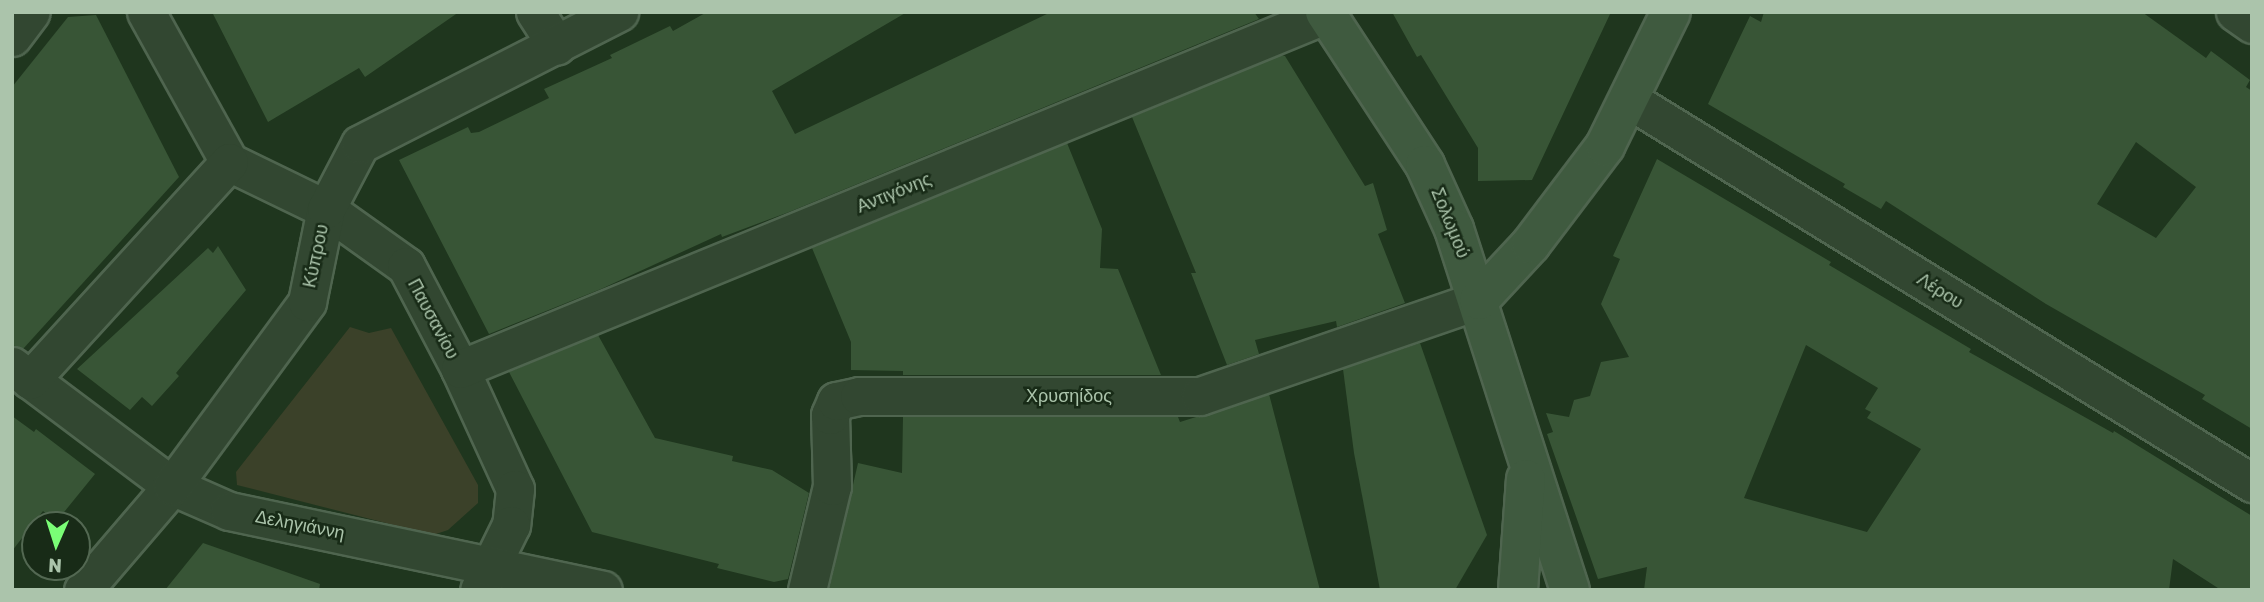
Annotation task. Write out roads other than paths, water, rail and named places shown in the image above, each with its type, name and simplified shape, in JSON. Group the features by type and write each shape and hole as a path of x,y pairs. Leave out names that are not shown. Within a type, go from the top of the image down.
{"street":[{"path":"12,37 32,12"},
{"path":"146,12 229,162"},
{"path":"535,12 557,46"},
{"name":"Κύπρου","path":"83,590 172,486 307,302 326,209 360,144 557,46 619,12"},
{"path":"1479,300 1531,244 1573,192 1605,146 1671,12"},
{"path":"2235,12 2252,24"},
{"name":"Σολωμού","path":"1326,13 1425,164 1454,229 1570,590"},
{"name":"Αντιγόνης","path":"460,369 1326,13"},
{"name":"Λέρου","path":"1628,99 2252,483"},
{"name":"Παυσανίου","path":"229,162 326,209 406,266 460,369 515,489 511,525 484,577"},
{"name":"Δεληγιάννη","path":"229,162 21,373 172,486 229,511 484,577 603,590"},
{"name":"Χρυσηίδος","path":"807,590 832,486 830,415 836,401 859,396 1200,396 1479,300"},
{"name":"Σολωμού","path":"1518,590 1527,456"}]}
